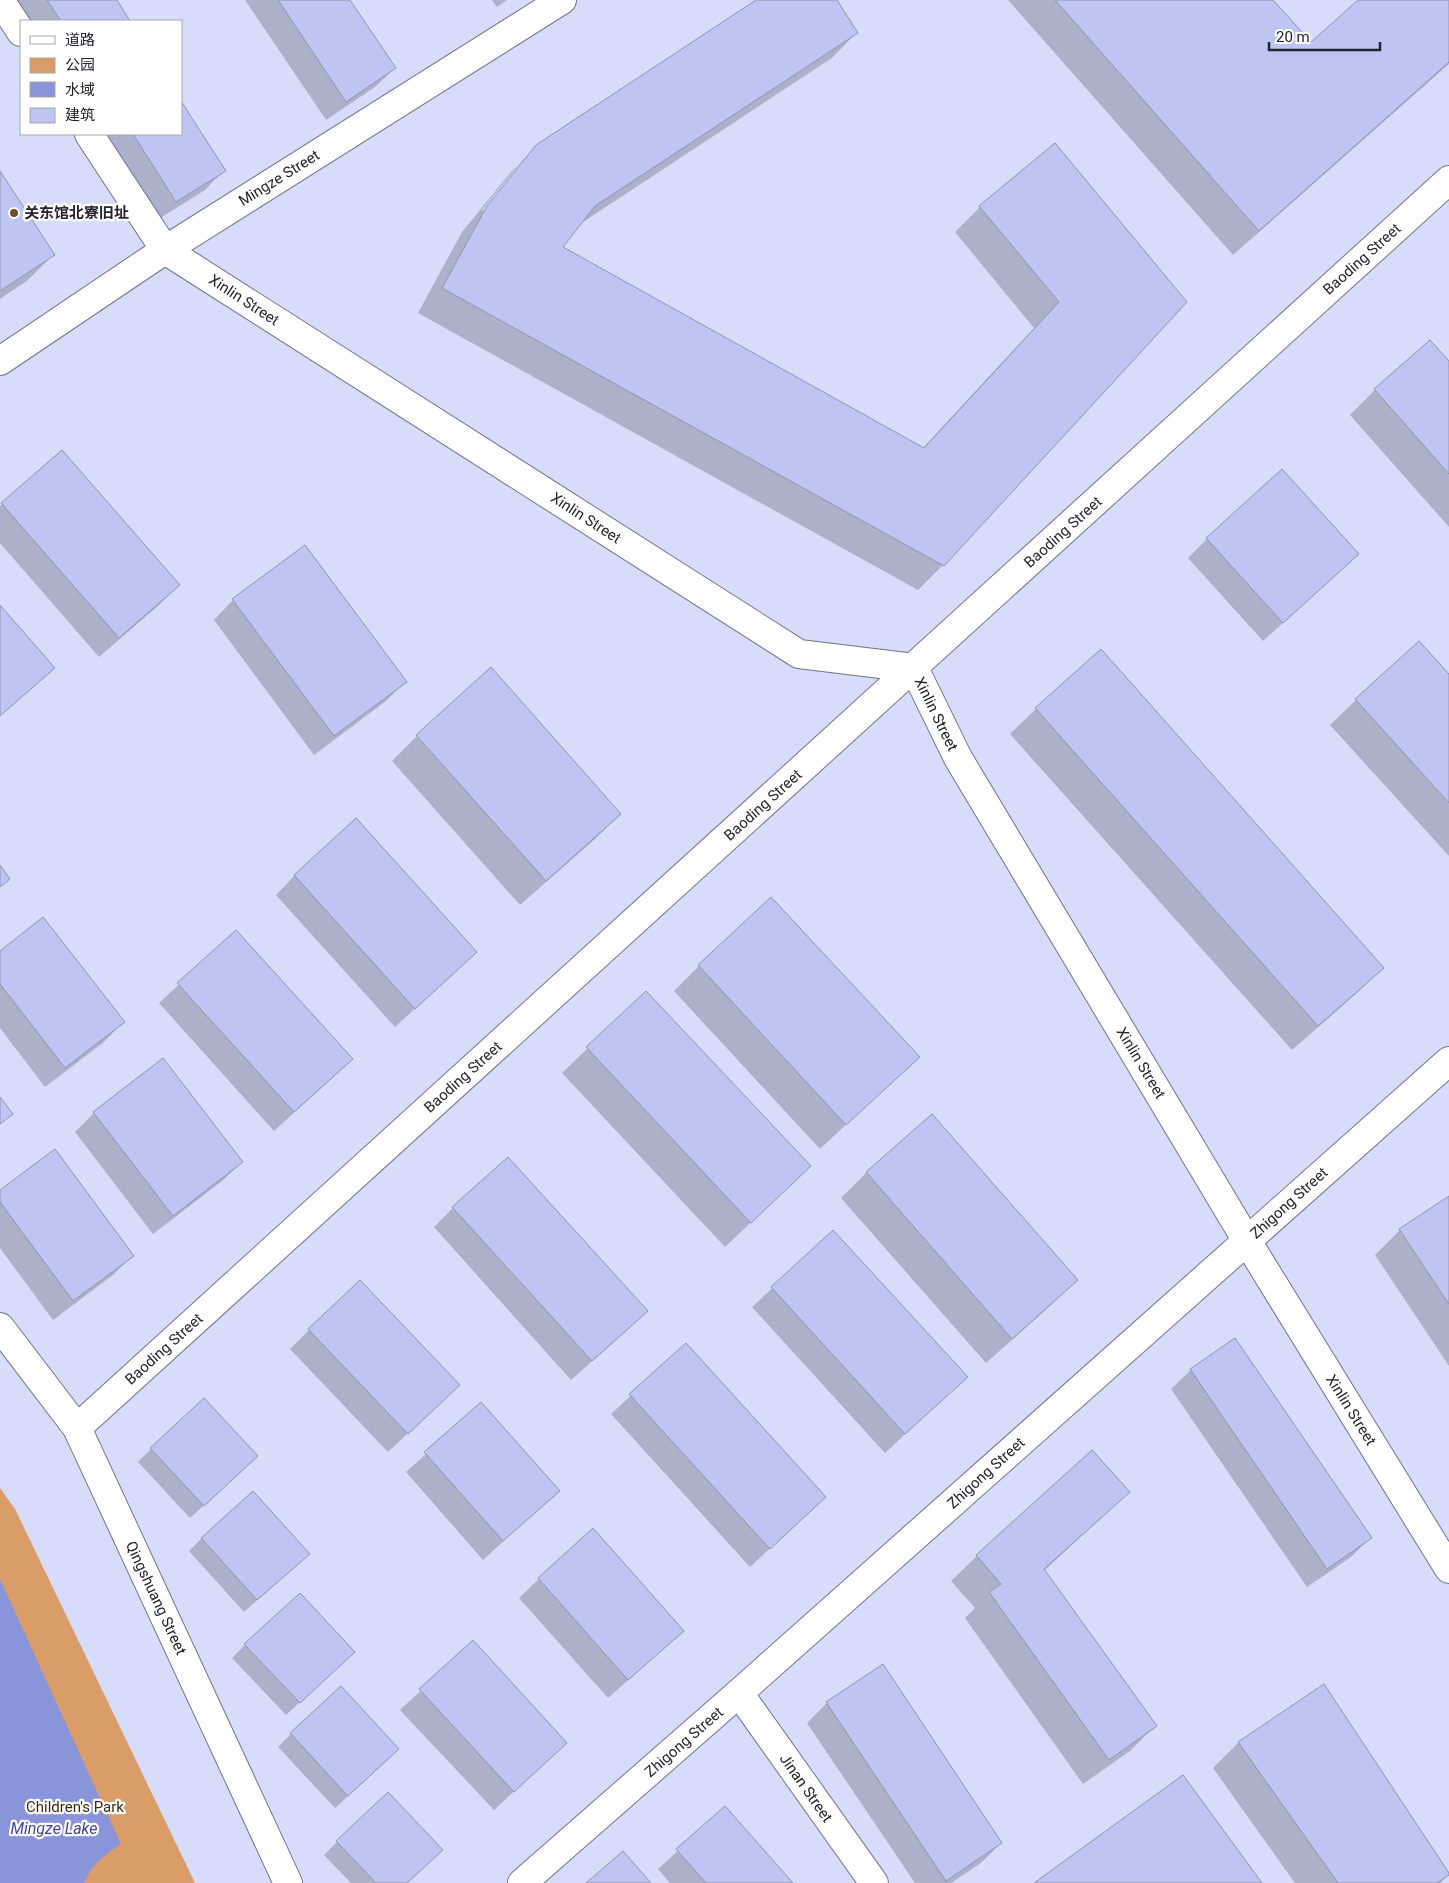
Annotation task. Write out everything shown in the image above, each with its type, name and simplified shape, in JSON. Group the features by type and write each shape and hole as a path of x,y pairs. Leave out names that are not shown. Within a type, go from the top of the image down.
{"street":[{"path":"0,0 20,30"},
{"name":"Mingze Street","path":"0,362 166,250 562,0"},
{"name":"Xinlin Street","path":"90,135 166,250 799,654 914,668 958,758 1247,1241 1449,1570"},
{"name":"Baoding Street","path":"77,1428 1449,180"},
{"name":"Zhigong Street","path":"522,1883 739,1693 1449,1061"},
{"name":"Qingshuang Street","path":"0,1327 77,1428 288,1883"},
{"name":"Jinan Street","path":"739,1693 874,1883"}],"green space":[{"name":"Children's Park","path":"0,1488 15,1509 195,1883 0,1883"}],"water":[{"name":"Mingze Lake","path":"0,1579 121,1844 99,1860 84,1883 0,1883"}],"building":[{"path":"47,0 117,0 129,20 60,20"},
{"path":"278,0 350,0 396,68 346,102"},
{"path":"756,0 837,0 858,33 595,206 563,247 924,448 1059,302 979,206 1055,143 1187,302 944,566 442,288 487,206 536,145"},
{"path":"1055,0 1273,0 1311,42 1358,0 1449,0 1449,62 1259,231"},
{"path":"182,103 226,171 176,202 134,135 182,135"},
{"name":"关东馆北寮旧址","path":"0,171 55,255 0,291"},
{"path":"1430,340 1449,361 1449,474 1374,389"},
{"path":"62,450 180,585 119,638 1,503"},
{"path":"1282,469 1359,554 1283,623 1206,538"},
{"path":"305,545 407,682 334,736 232,599"},
{"path":"0,605 55,668 0,716"},
{"path":"1419,641 1449,674 1449,803 1355,699"},
{"path":"1101,649 1384,968 1318,1026 1035,708"},
{"path":"491,667 621,814 546,881 416,735"},
{"path":"356,818 477,952 415,1009 294,875"},
{"path":"0,865 10,879 0,887"},
{"path":"771,897 920,1057 846,1125 698,965"},
{"path":"43,917 125,1022 65,1068 0,984 0,951"},
{"path":"236,930 353,1059 294,1112 177,983"},
{"path":"646,991 811,1166 751,1223 586,1047"},
{"path":"163,1058 243,1162 173,1216 93,1112"},
{"path":"0,1097 13,1114 0,1124"},
{"path":"932,1114 1078,1280 1012,1339 866,1172"},
{"path":"55,1149 134,1256 73,1301 0,1202 0,1190"},
{"path":"508,1157 648,1311 592,1361 452,1207"},
{"path":"1449,1196 1449,1304 1399,1229"},
{"path":"833,1230 968,1377 905,1434 771,1287"},
{"path":"360,1280 460,1385 408,1434 308,1329"},
{"path":"1235,1338 1372,1538 1327,1569 1190,1369"},
{"path":"686,1343 826,1497 770,1549 629,1394"},
{"path":"204,1398 258,1456 204,1506 150,1448"},
{"path":"481,1402 560,1491 503,1541 424,1452"},
{"path":"1092,1450 1130,1492 1044,1569 1157,1726 1109,1760 989,1592 1001,1584 976,1555"},
{"path":"253,1491 310,1554 257,1600 201,1538"},
{"path":"593,1528 684,1631 628,1680 538,1578"},
{"path":"300,1593 355,1652 300,1703 244,1644"},
{"path":"473,1640 567,1743 514,1792 419,1689"},
{"path":"883,1664 1002,1843 946,1881 826,1702"},
{"path":"1324,1684 1449,1873 1449,1875 1437,1883 1338,1883 1238,1742"},
{"path":"341,1686 399,1749 348,1796 290,1733"},
{"path":"1183,1775 1262,1883 1034,1883"},
{"path":"388,1792 443,1850 407,1883 376,1883 336,1841"},
{"path":"725,1806 793,1883 706,1883 676,1849"},
{"path":"623,1851 651,1883 586,1883"}],"place":[{"name":"关东馆北寮旧址","path":"14,213"}]}
